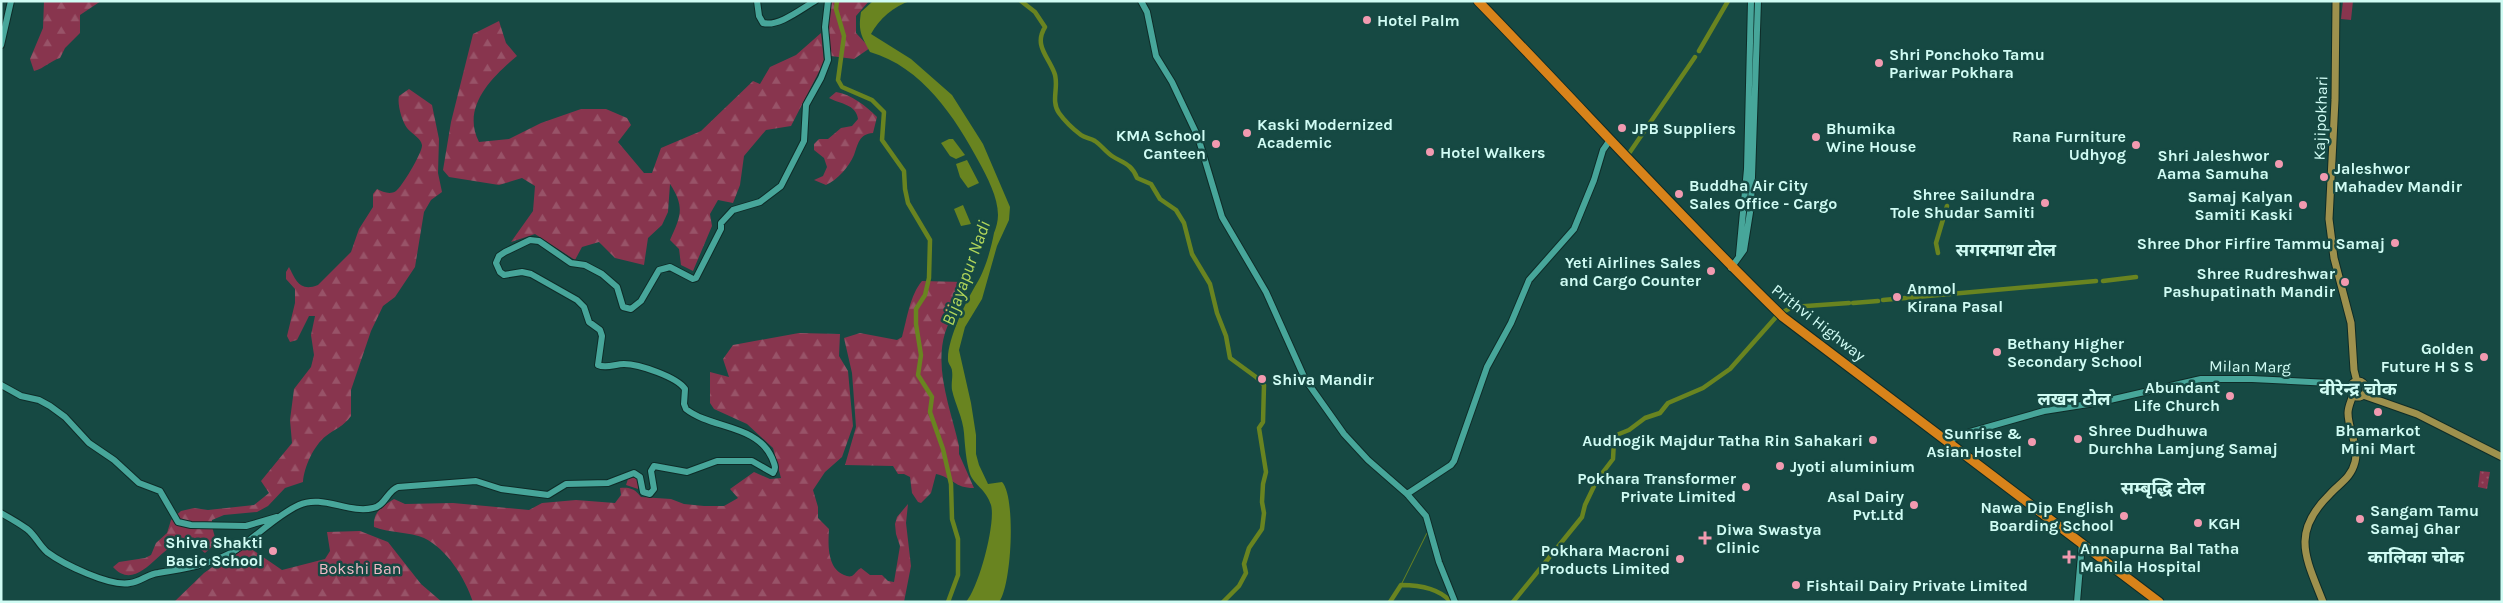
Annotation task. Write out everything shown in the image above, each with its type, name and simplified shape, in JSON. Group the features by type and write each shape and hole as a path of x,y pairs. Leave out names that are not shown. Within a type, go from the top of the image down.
{"highway":[{"name":"Prithvi Highway","path":"1478,1 1552,76 1610,140 1734,264 1783,318 2159,602"}],"main road":[{"path":"1,44 12,1"},
{"path":"757,1 759,16 763,23 766,24 780,21 815,1"},
{"path":"1,513 28,529 44,550 51,554 88,574 104,580 131,584 146,576 183,570 232,552 278,517 298,505 314,501 373,508 382,504 395,488 476,481 501,490 548,495 566,484 598,484 634,473 639,476 642,490 648,495 654,489 651,471 654,466 687,472 717,461 752,461 774,472 775,466 770,453 753,437 686,409 684,404 685,388 673,377 625,364 607,367 598,365 602,336 600,330 589,322 581,304 537,276 522,272 504,275 497,267 497,259 505,252 530,240 539,241 571,263 585,266 602,274 617,286 623,307 630,309 637,306 656,273 662,269 677,269 690,278 696,278 720,229 721,223 733,210 760,202 781,186 804,141 806,105 822,78 828,60 825,27 828,1"},
{"path":"1141,1 1147,12 1156,56 1172,82 1198,137 1222,217 1266,292 1305,379 1344,434 1368,460 1407,494 1426,516 1439,562 1455,602"},
{"path":"1734,264 1740,248 1747,169 1751,1"},
{"path":"1734,264 1744,250 1751,206 1758,1"},
{"name":"Kajipokhari","path":"2336,1 2335,100 2329,220 2334,258 2351,323 2356,382"},
{"path":"1407,494 1451,465 1454,461 1487,367 1511,323 1529,280 1572,232 1594,180 1602,150 1610,140"},
{"name":"Milan Marg","path":"1946,442 1970,432 2044,411 2102,402 2201,379 2252,378 2330,383 2352,392"},
{"path":"2322,600 2309,569 2305,540 2310,522 2331,493 2348,477 2355,463 2356,457 2348,413 2356,382 2364,385 2366,391 2363,395"},
{"path":"1,385 21,396 39,400 65,417 89,443 114,460 140,483 160,491 178,522 191,525 246,526 272,516 278,517"},
{"path":"2352,392 2417,414 2502,457"},
{"path":"2077,602 2082,543"}],"green space":[{"path":"44,1 101,1 80,15 80,33 65,48 60,58 34,71 30,59 43,28"},
{"path":"831,1 869,1 856,16 856,33 870,48 854,59 831,56 828,26"},
{"path":"2343,1 2353,1 2351,20 2341,19"},
{"path":"499,21 506,43 517,56 489,83 477,105 474,129 479,142 509,139 541,123 581,109 606,109 627,118 631,125 618,142 644,173 652,173 661,148 701,131 753,81 760,84 770,67 796,55 821,33 824,62 791,126 766,130 744,156 740,185 733,203 718,200 710,214 712,226 693,271 681,265 679,249 670,240 680,212 678,199 670,184 668,212 662,225 648,238 644,265 615,258 599,242 582,247 575,260 535,234 511,242 533,211 535,186 522,178 499,185 449,177 443,170 451,122 473,34"},
{"path":"409,89 432,105 439,139 438,173 442,192 431,200 424,212 415,267 395,297 383,306 371,331 351,390 351,416 317,445 308,463 303,482 285,488 268,506 257,512 224,515 212,520 215,541 205,553 190,541 181,541 171,546 143,570 133,575 123,574 113,567 119,562 145,558 151,555 156,543 167,533 171,520 181,511 194,508 208,510 254,505 269,493 261,481 292,443 290,420 294,389 311,367 314,355 311,335 315,316 309,316 297,340 290,342 287,336 295,303 295,289 286,279 286,272 289,267 299,284 303,286 312,287 318,285 351,252 359,229 373,207 373,194 377,189 391,193 396,191 402,184 416,162 422,145 418,138 407,128 400,113 399,96"},
{"path":"836,92 858,101 877,117 873,133 862,138 858,143 852,160 846,168 826,185 814,180 823,176 827,167 824,158 814,150 814,144 819,139 828,139 841,128 852,126 858,119 857,114 851,107 829,98"},
{"path":"922,281 964,282 968,288 945,333 941,361 942,375 959,446 959,454 974,488 958,485 936,474 931,493 921,503 918,502 912,493 910,477 898,474 893,466 845,465 856,427 852,373 844,338 860,333 897,340 902,337 912,300"},
{"path":"799,333 840,334 839,356 848,371 853,426 842,457 825,472 813,490 818,507 818,518 829,529 829,548 834,567 838,572 846,576 852,576 861,568 870,575 882,575 888,581 894,582 900,546 895,524 897,517 908,504 906,523 911,566 904,602 473,602 460,574 440,549 418,536 374,527 377,513 394,499 405,504 453,503 529,510 542,503 576,500 615,503 621,495 620,488 629,488 637,492 641,497 671,499 684,504 724,506 738,498 730,489 754,472 770,479 781,478 773,448 747,424 714,409 710,403 710,372 729,377 723,359 733,345"},
{"path":"2480,471 2490,472 2487,489 2478,487"},
{"path":"629,476 638,479 638,489 626,485"},
{"name":"Bokshi Ban","path":"360,531 388,542 421,584 442,602 174,602 204,573 244,544 282,570 325,559 330,551 327,532"}],"shaded area":[{"path":"873,1 910,1 898,6 888,14 878,23 871,34 911,59 952,95 983,144 1010,207 1009,220 997,246 982,299 965,327 959,350 971,403 976,435 976,454 979,465 988,484 1002,482 1009,504 1011,541 1007,578 999,602 966,602 981,569 989,540 992,514 989,500 970,474 961,416 952,390 952,370 948,360 951,342 958,321 983,272 998,220 998,208 989,181 970,145 948,111 906,69 889,59 870,52 861,33 860,18 861,12"},
{"path":"953,139 965,155 956,159 950,156 941,143"},
{"path":"967,160 979,183 968,188 960,177 956,164"},
{"path":"963,205 971,224 961,226 954,209"}],"waterway":[{"path":"837,1 836,9 844,36 838,80 842,87 872,100 884,112 882,140 904,171 908,203 930,240 929,278 925,295 916,309 916,324 921,355 918,375 932,397 930,412 943,449 951,484 952,519 958,539 958,575 948,602"},
{"path":"1021,1 1035,12 1045,27 1042,33 1041,45 1056,77 1055,103 1059,113 1081,135 1095,141 1110,154 1127,164 1137,178 1151,184 1160,199 1176,210 1184,223 1192,254 1210,284 1217,313 1226,336 1230,358 1264,385 1263,422 1259,428 1266,472 1263,484 1262,502 1264,513 1262,529 1249,548 1244,564 1246,573 1239,586 1223,602"},
{"path":"1699,51 1728,1"},
{"path":"1630,152 1695,57"},
{"path":"1938,253 1936,243 1947,206"},
{"path":"2103,281 2136,277"},
{"path":"1883,300 2096,281"},
{"path":"1853,303 1878,301"},
{"path":"1785,311 1792,307 1849,303"},
{"path":"1513,602 1582,517 1585,505 1597,480 1613,459 1614,441 1619,434 1629,430 1645,418 1660,413 1668,403 1703,388 1730,369 1776,317"},
{"path":"1401,585 1427,533"},
{"path":"1390,602 1401,585 1434,590 1450,601"}],"place":[{"name":"Hotel Palm","path":"1367,20"},
{"name":"Shri Ponchoko Tamu Pariwar Pokhara","path":"1879,63"},
{"name":"JPB Suppliers","path":"1622,128"},
{"name":"Kaski Modernized Academic","path":"1247,133"},
{"name":"Bhumika Wine House","path":"1816,137"},
{"name":"KMA School Canteen","path":"1216,144"},
{"name":"Rana Furniture Udhyog","path":"2136,145"},
{"name":"Hotel Walkers","path":"1430,152"},
{"name":"Shri Jaleshwor Aama Samuha","path":"2279,164"},
{"name":"Jaleshwor Mahadev Mandir","path":"2324,177"},
{"name":"Buddha Air City Sales Office - Cargo","path":"1679,194"},
{"name":"Shree Sailundra Tole Shudar Samiti","path":"2045,203"},
{"name":"Samaj Kalyan Samiti Kaski","path":"2303,205"},
{"name":"Shree Dhor Firfire Tammu Samaj","path":"2395,243"},
{"name":"Yeti Airlines Sales and Cargo Counter","path":"1711,271"},
{"name":"Shree Rudreshwar Pashupatinath Mandir","path":"2345,282"},
{"name":"Anmol Kirana Pasal","path":"1897,297"},
{"name":"Bethany Higher Secondary School","path":"1997,352"},
{"name":"Golden Future H S S","path":"2484,357"},
{"name":"Shiva Mandir","path":"1262,379"},
{"name":"Abundant Life Church","path":"2230,396"},
{"name":"Bhamarkot Mini Mart","path":"2378,412"},
{"name":"Shree Dudhuwa Durchha Lamjung Samaj","path":"2078,439"},
{"name":"Audhogik Majdur Tatha Rin Sahakari","path":"1873,440"},
{"name":"Sunrise & Asian Hostel","path":"2032,442"},
{"name":"Jyoti aluminium","path":"1780,466"},
{"name":"Pokhara Transformer Private Limited","path":"1746,487"},
{"name":"Asal Dairy Pvt.Ltd","path":"1914,505"},
{"name":"Nawa Dip English Boarding School","path":"2124,516"},
{"name":"Sangam Tamu Samaj Ghar","path":"2360,519"},
{"name":"KGH","path":"2198,523"},
{"name":"Diwa Swastya Clinic","path":"1705,538"},
{"name":"Shiva Shakti Basic School","path":"273,551"},
{"name":"Annapurna Bal Tatha Mahila Hospital","path":"2069,557"},
{"name":"Pokhara Macroni Products Limited","path":"1680,559"},
{"name":"Fishtail Dairy Private Limited","path":"1796,585"}],"district":[{"name":"सगरमाथा टोल","path":"2006,250"},
{"name":"वीरेन्द्र चोक","path":"2358,389"},
{"name":"लखन टोल","path":"2074,399"},
{"name":"सम्बृद्धि टोल","path":"2163,488"},
{"name":"कालिका चोक","path":"2416,557"}],"water label":[{"name":"Bijayapur Nadi","path":"966,273"}]}
